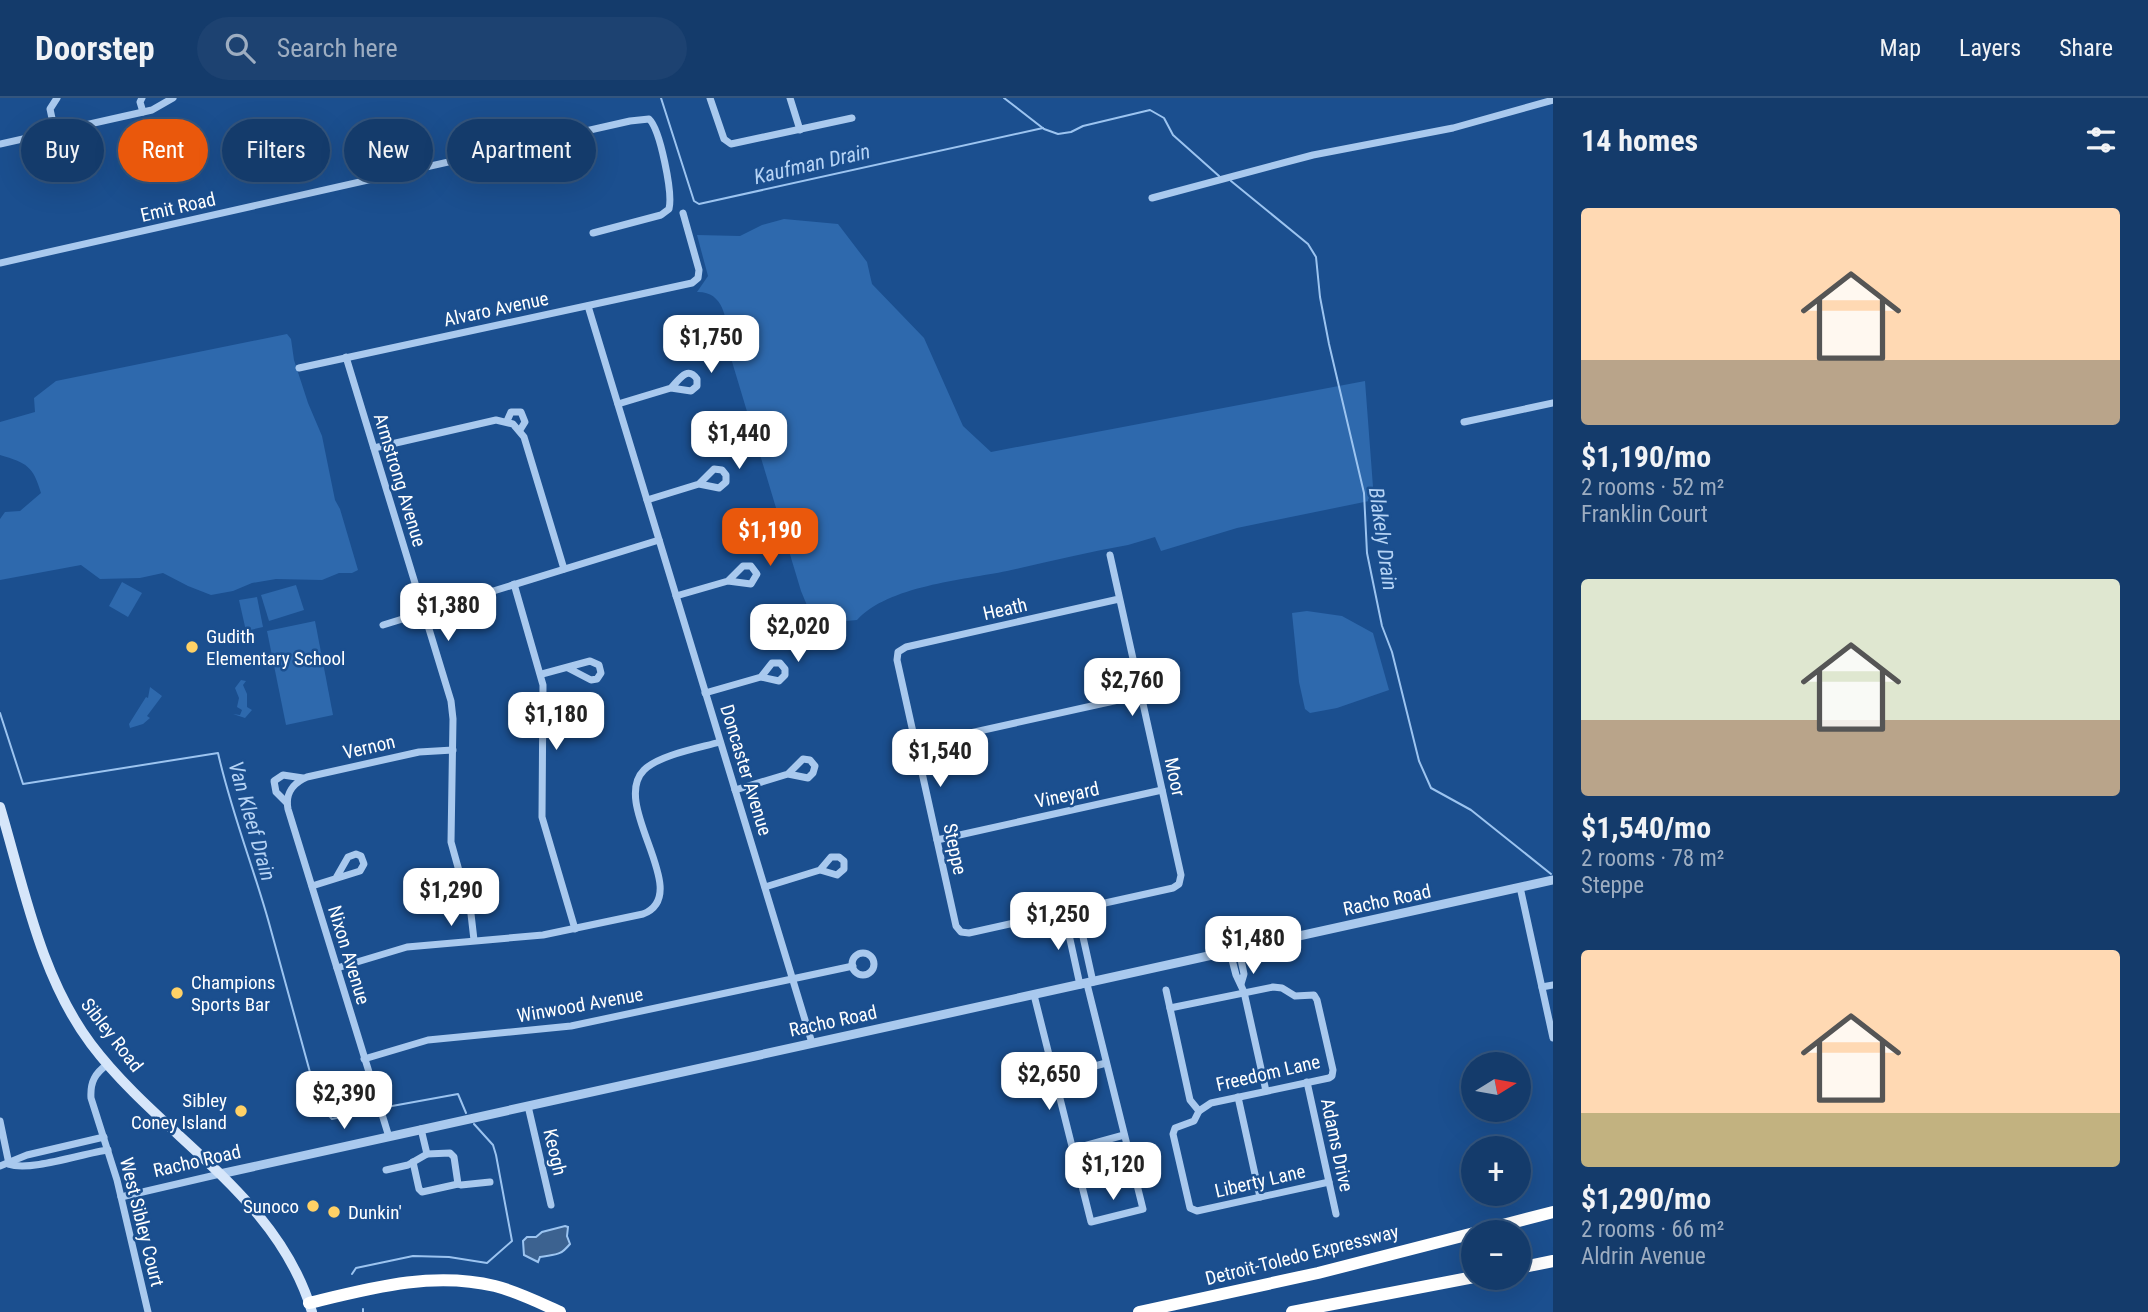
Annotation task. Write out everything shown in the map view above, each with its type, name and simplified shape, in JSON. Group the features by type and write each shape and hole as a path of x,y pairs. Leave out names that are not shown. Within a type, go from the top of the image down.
{"highway":[{"name":"Detroit-Toledo Expressway","path":"1522,1220 1553,1212"},
{"name":"Detroit-Toledo Expressway","path":"1139,1312 1318,1273 1461,1236"},
{"path":"1531,1266 1553,1261"},
{"path":"310,1307 405,1282 449,1279 496,1286 560,1312"},
{"path":"1292,1312 1461,1280"}],"main road":[{"name":"Sibley Road","path":"0,807 53,976 80,1029 108,1064 268,1225 290,1263 310,1307"}],"street":[{"path":"52,119 50,109 57,98"},
{"path":"104,121 159,108 173,98"},
{"path":"710,98 724,139 728,143 741,143 852,118"},
{"path":"790,98 800,130"},
{"path":"138,99 143,112"},
{"path":"1152,198 1312,155 1453,128 1553,100"},
{"name":"Emit Road","path":"0,263 630,121 649,119 655,127 669,181 669,209 661,215 593,233"},
{"path":"0,144 21,139"},
{"name":"Alvaro Avenue","path":"299,368 692,283 698,278 699,270 683,213"},
{"name":"Doncaster Avenue","path":"588,306 812,1043"},
{"name":"Armstrong Avenue","path":"346,357 420,612 451,701 451,842 471,914 474,940"},
{"path":"618,404 670,388"},
{"path":"1464,422 1553,402"},
{"path":"507,421 511,412 520,411 525,419 520,430"},
{"path":"374,448 496,420 507,421 520,430 564,569"},
{"path":"647,500 699,484"},
{"path":"383,625 659,540"},
{"name":"Moor","path":"1077,910 1172,888 1179,884 1181,875 1110,555"},
{"path":"676,596 728,581"},
{"path":"514,584 542,674 542,817 575,929"},
{"name":"Heath","path":"898,652 906,647 1119,599"},
{"name":"Steppe","path":"898,652 897,660 958,930 969,933 1064,912"},
{"path":"542,674 568,668"},
{"path":"705,694 761,677"},
{"path":"916,745 1141,695"},
{"path":"337,968 407,947 522,938 643,914 656,906 660,882 636,804 636,784 641,773 655,762 720,741"},
{"name":"Vernon","path":"287,803 288,794 295,784 304,779 419,752 453,750"},
{"path":"735,790 788,774"},
{"name":"Nixon Avenue","path":"304,779 283,775 275,779 274,789 287,803 337,968 369,1057 389,1137"},
{"name":"Vineyard","path":"937,840 1162,790"},
{"path":"765,887 821,870"},
{"path":"312,886 336,878"},
{"name":"Racho Road","path":"121,1197 1553,880"},
{"path":"1520,887 1553,1038"},
{"path":"1034,995 1091,1222 1143,1209 1087,984 1064,912 1077,910 1087,984"},
{"path":"1235,951 1244,974 1243,988 1266,1091"},
{"name":"Winwood Avenue","path":"369,1057 428,1040 571,1026 853,966"},
{"path":"1542,987 1553,985"},
{"name":"Freedom Lane","path":"1198,1211 1192,1210 1188,1204 1173,1135 1175,1128 1194,1121 1199,1111 1211,1103 1332,1076 1314,995 1295,996 1278,987 1243,988"},
{"path":"1170,1008 1243,988"},
{"path":"1166,990 1191,1100 1199,1111"},
{"path":"1055,1077 1106,1063"},
{"name":"West Sibley Court","path":"108,1064 97,1073 90,1090 92,1104 121,1197 148,1312"},
{"name":"Adams Drive","path":"1307,1082 1336,1214"},
{"path":"1238,1097 1260,1197"},
{"name":"Keogh","path":"528,1106 551,1205"},
{"path":"0,1121 4,1165"},
{"path":"421,1129 427,1154"},
{"path":"1073,1149 1124,1135"},
{"path":"4,1165 27,1155 104,1137"},
{"path":"4,1165 29,1166 108,1150"},
{"path":"386,1170 413,1162 427,1154 447,1152 453,1155 458,1184"},
{"path":"413,1162 422,1192 458,1184 464,1186 490,1182"},
{"name":"Liberty Lane","path":"1198,1211 1329,1182"}],"shaded area":[{"path":"784,219 838,224 867,262 872,284 924,338 963,426 991,452 1365,381 1374,500 1237,528 1161,551 1155,537 1007,571 948,581 887,599 857,620 836,622 811,615 801,591 727,345 726,319 720,303 714,297 697,292 708,276 697,235 740,236 762,225"},
{"path":"287,334 291,339 294,360 308,403 322,436 335,500 358,570 339,573 322,580 276,579 252,583 233,591 211,595 163,573 140,578 100,579 81,565 0,580 0,519 5,512 20,511 41,493 28,467 0,455 0,422 35,412 34,398 56,381"},
{"path":"122,582 142,593 128,617 109,606"},
{"path":"296,585 304,610 269,621 261,595"},
{"path":"257,597 263,627 246,631 239,600"},
{"path":"1307,611 1342,616 1373,633 1389,690 1337,708 1310,713 1305,709 1299,682 1292,613"},
{"path":"315,621 333,715 286,725 267,631"},
{"path":"241,680 246,681 243,685 247,694 247,707 252,710 245,718 233,714 240,715 242,710 237,707 239,698 235,688"},
{"path":"150,687 162,696 147,716 150,718 143,724 130,728 129,724 146,697 148,698"},
{"path":"568,1227 570,1244 563,1251 540,1257 538,1262 524,1255 523,1241 527,1237 536,1237 542,1232"}],"waterway":[{"name":"Kaufman Drain","path":"661,98 694,201 699,204 1043,128"},
{"name":"Blakely Drain","path":"1004,98 1044,129 1058,134 1150,110 1164,118 1173,135 1219,176"},
{"name":"Blakely Drain","path":"1231,181 1308,244 1316,257 1329,344 1364,493 1367,553 1382,626 1392,652 1419,761 1431,788 1471,810 1551,874"},
{"name":"Van Kleef Drain","path":"0,713 23,784 218,753 269,923 319,1105 332,1119 368,1111"},
{"name":"Van Kleef Drain","path":"392,1106 458,1094 466,1113"},
{"name":"Van Kleef Drain","path":"352,1274 356,1268 413,1256 449,1257 487,1263 512,1241 493,1145 474,1124"}],"place":[{"name":"Gudith Elementary School","path":"192,647"},
{"name":"Champions Sports Bar","path":"177,993"},
{"name":"Sibley Coney Island","path":"241,1111"},
{"name":"Sunoco","path":"313,1206"},
{"name":"Dunkin'","path":"334,1212"}]}
